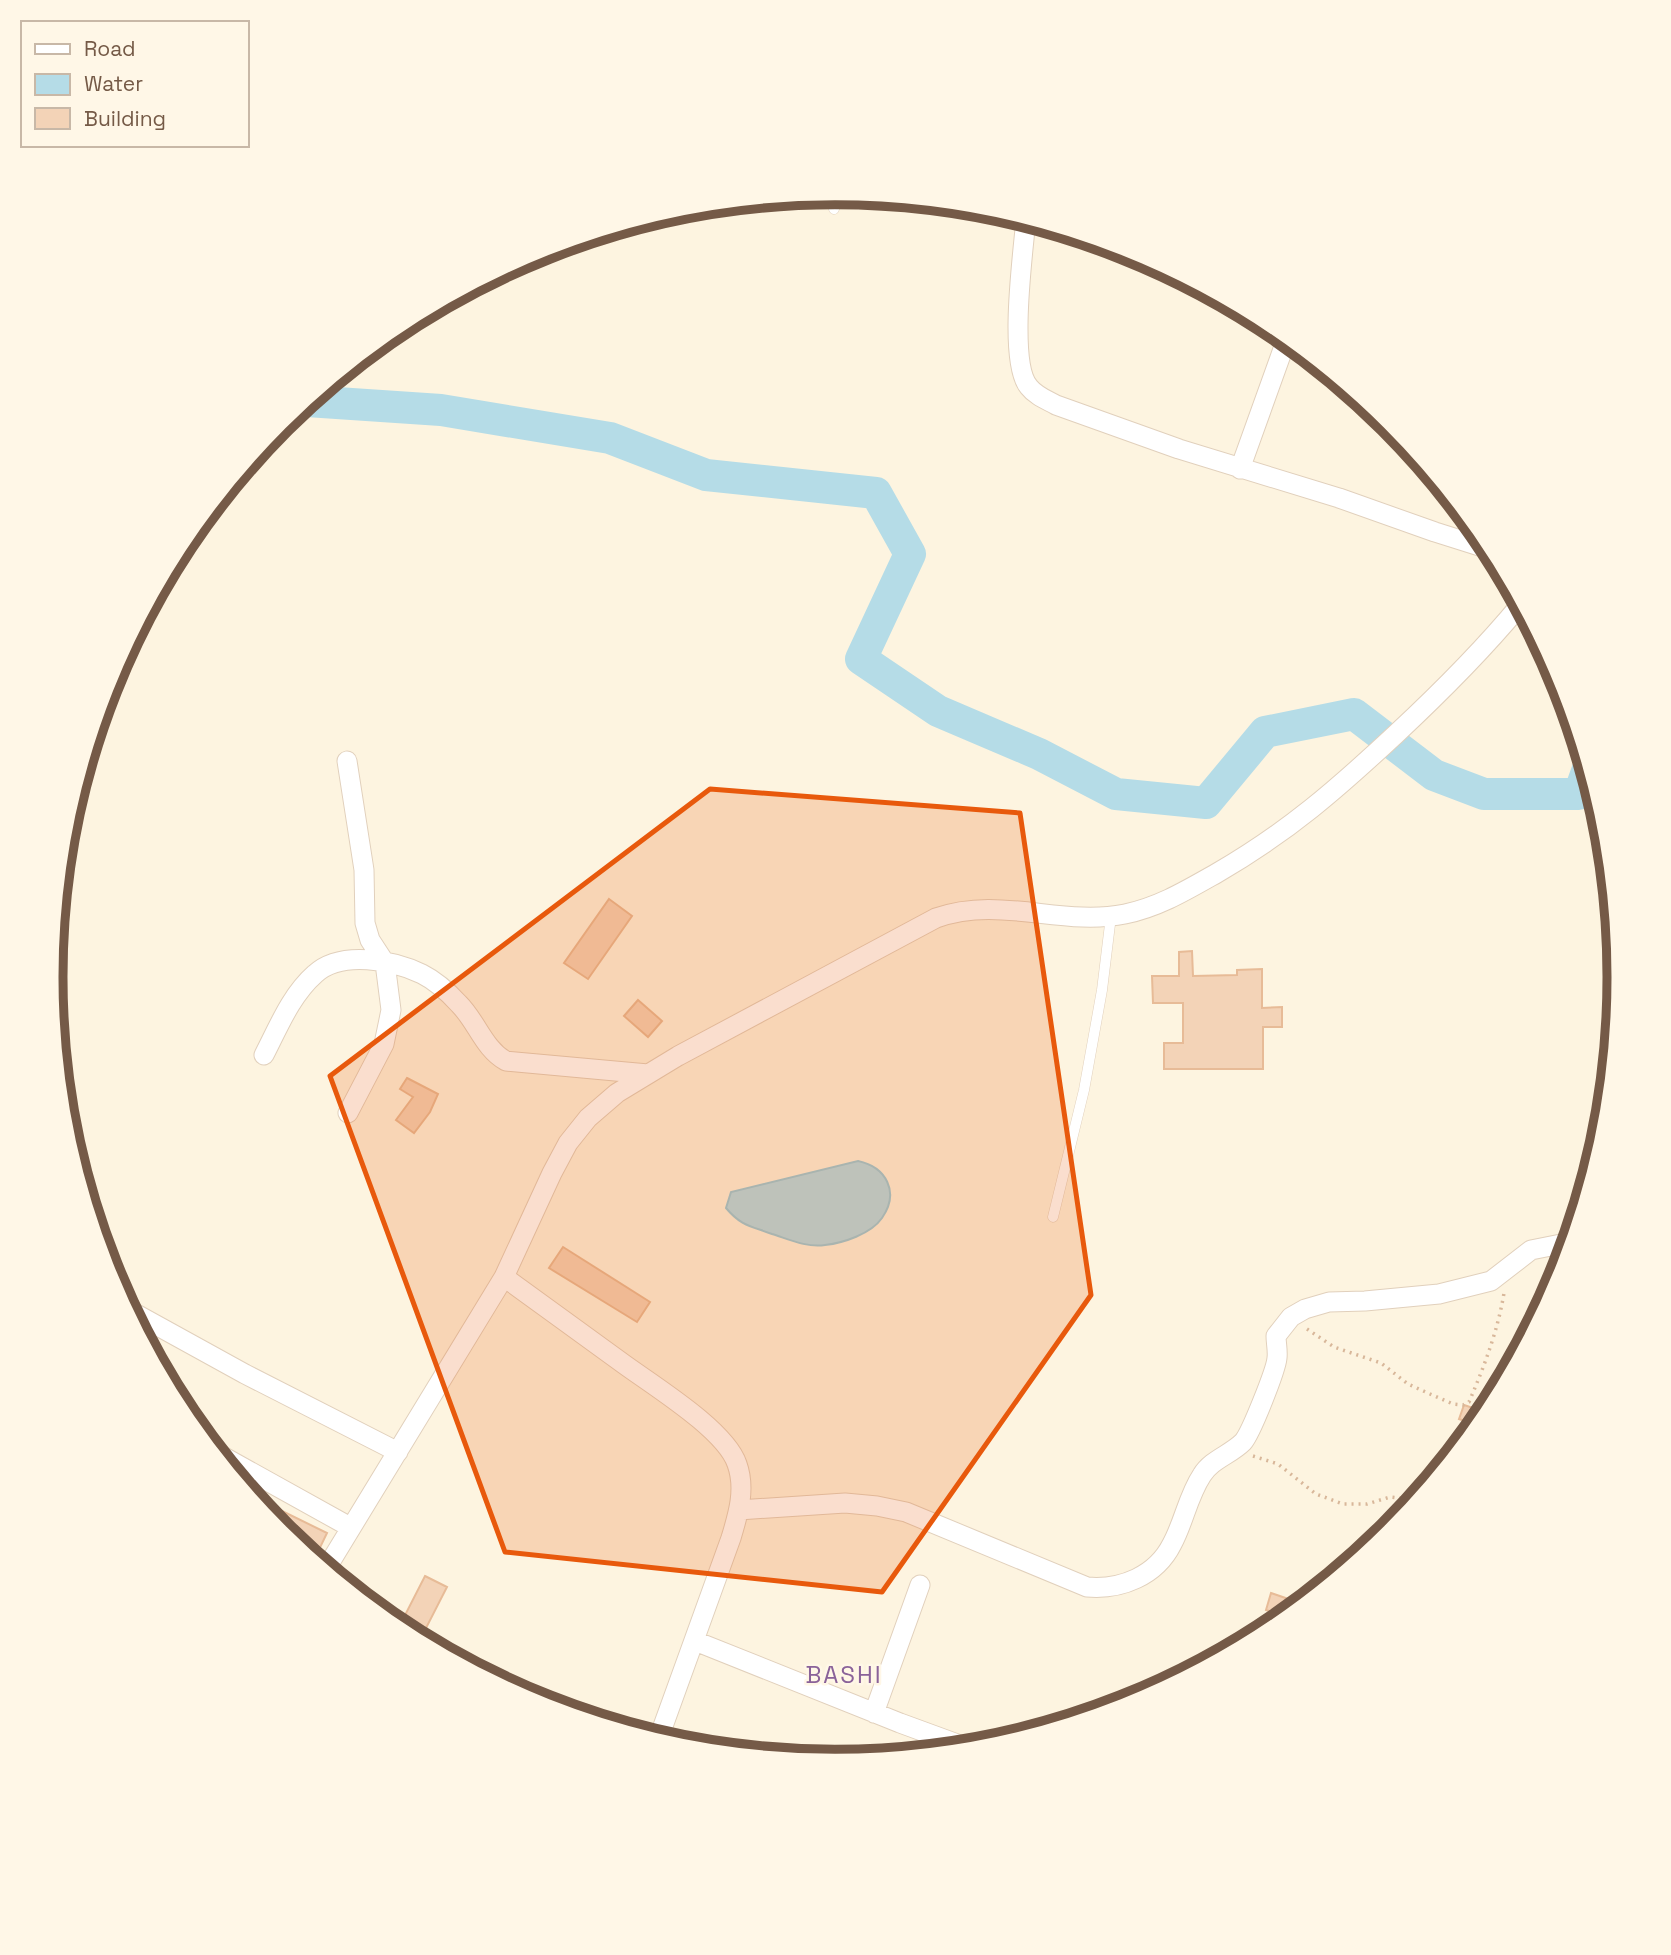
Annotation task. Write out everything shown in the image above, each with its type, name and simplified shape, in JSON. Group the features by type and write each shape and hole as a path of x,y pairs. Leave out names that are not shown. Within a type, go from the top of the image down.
{"street":[{"path":"1026,229 1019,333 1020,364 1028,387 1039,396 1056,405 1240,468 1339,498 1476,545"},
{"path":"1240,468 1283,348"},
{"path":"330,1562 503,1277 568,1143 588,1118 617,1093 779,1001 936,918 957,911 1001,909 1073,916 1111,916 1160,904 1244,858 1300,820 1428,704 1488,645 1515,611"},
{"path":"346,761 363,870 365,923 370,940 386,963 390,994 389,1027 377,1059 348,1113"},
{"path":"264,1055 289,1009 314,974 338,961 358,960 386,963 423,974 460,1005 496,1055 506,1061 648,1074"},
{"path":"739,1510 832,1503 877,1506 906,1512 1087,1587 1105,1589 1121,1586 1137,1579 1165,1555 1203,1473 1214,1460 1243,1441 1253,1428 1277,1359 1276,1336 1291,1317 1305,1309 1329,1302 1439,1294 1491,1281 1531,1250 1560,1244"},
{"path":"503,1277 708,1427 737,1463 741,1486 739,1510 662,1730"},
{"path":"142,1317 245,1374 398,1452"},
{"path":"236,1464 350,1527"},
{"path":"874,1713 920,1585"},
{"path":"695,1641 949,1741"}],"lane":[{"path":"834,209 835,205"},
{"path":"1053,1217 1084,1090 1100,1002 1111,916"}],"path":[{"path":"1291,1317 1334,1347 1381,1363 1408,1384 1452,1404 1463,1405 1469,1402 1500,1318 1508,1267"},
{"path":"1230,1451 1278,1464 1316,1494 1343,1504 1367,1504 1390,1497 1405,1499"}],"highlighted area":[{"path":"710,789 1020,813 1091,1295 882,1592 505,1552 330,1076"}],"water":[{"path":"858,1161 868,1164 883,1175 890,1190 890,1199 877,1224 848,1240 818,1246 798,1242 747,1225 726,1208 731,1192"}],"building":[{"path":"609,899 632,916 588,979 564,963"},
{"path":"1192,951 1193,976 1237,975 1237,970 1262,969 1262,1008 1282,1007 1282,1027 1263,1027 1263,1069 1164,1069 1164,1043 1183,1043 1183,1003 1153,1003 1152,976 1179,976 1179,952"},
{"path":"638,1000 662,1021 648,1037 624,1016"},
{"path":"407,1078 438,1094 430,1112 414,1133 396,1120 413,1097 400,1089"},
{"path":"563,1247 650,1302 637,1322 549,1268"},
{"path":"1464,1405 1476,1409 1467,1422 1459,1419"},
{"path":"280,1510 327,1533 318,1551 289,1524 279,1513"},
{"path":"425,1576 447,1587 424,1631 403,1618"},
{"path":"1271,1593 1292,1600 1275,1613 1266,1610"}],"waterway":[{"path":"321,402 441,410 610,438 706,475 876,493 910,554 861,659 938,711 1039,754 1116,794 1206,803 1265,732 1354,714 1434,775 1484,794 1579,794 1583,783"}],"district":[{"name":"BASHI","path":"844,1674"}]}
